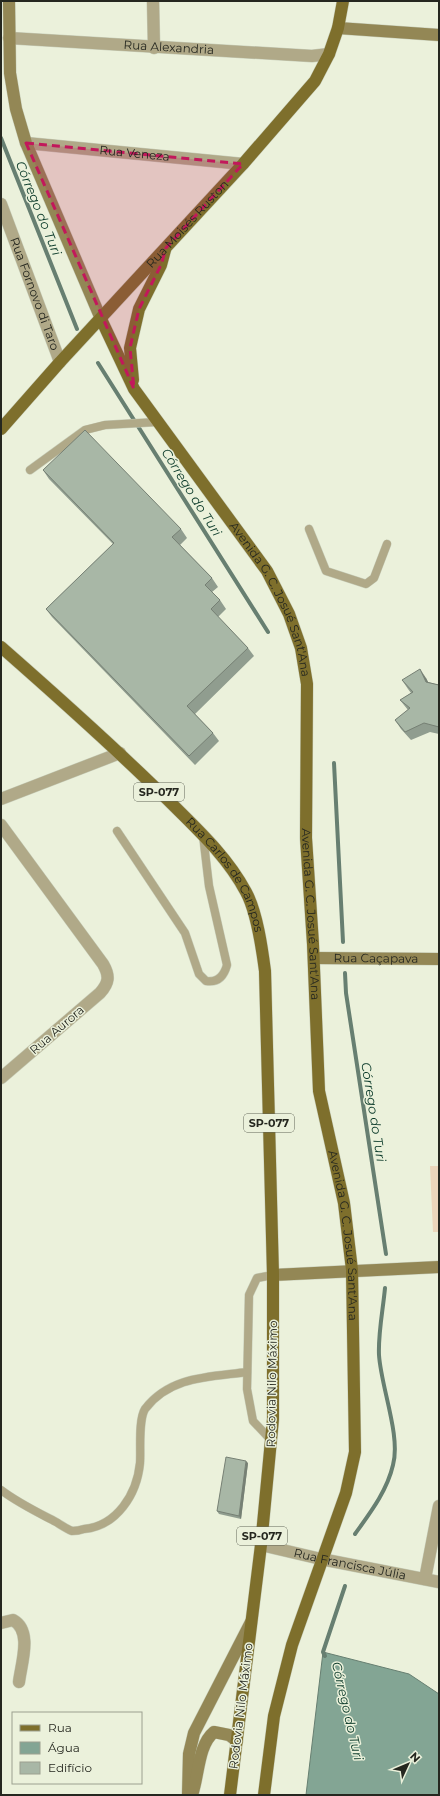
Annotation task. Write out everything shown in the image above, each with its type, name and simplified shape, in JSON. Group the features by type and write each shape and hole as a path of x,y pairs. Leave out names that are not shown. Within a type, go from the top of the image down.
{"main road":[{"name":"Rua Moisés Ruston","path":"1,429 60,362 243,164 314,81 329,54 338,28 343,1"},
{"path":"134,389 130,348 139,309 161,265 166,248"},
{"name":"Avenida G. C. Josué Sant'Ana","path":"101,319 134,389 266,571 289,614 301,648 307,684 306,838 314,958 319,1090 344,1203 352,1270 355,1452 346,1493 292,1644 278,1702 264,1795"},
{"name":"Rua Carlos de Campos","path":"1,647 120,753 203,834 229,863 247,893 257,926 265,971"},
{"name":"Rodovia Nilo Máximo","path":"230,1795 262,1545 273,1419 273,1275 265,971"}],"street":[{"path":"9,1 8,38 10,73 16,109 26,143 101,319"},
{"path":"153,1 154,48"},
{"path":"338,28 439,35"},
{"name":"Rua Alexandria","path":"8,38 154,48 312,56 329,54"},
{"name":"Rua Veneza","path":"26,143 243,164"},
{"name":"Rua Fornovo di Taro","path":"1,204 60,362"},
{"path":"1,799 120,753"},
{"name":"Rua Aurora","path":"1,825 108,971 109,979 106,986 100,993 1,1078"},
{"name":"Rua Caçapava","path":"314,958 439,959"},
{"path":"273,1275 439,1267"},
{"path":"425,1579 439,1506"},
{"name":"Rua Francisca Júlia","path":"262,1545 322,1560 439,1582"},
{"path":"188,1795 188,1754 194,1733 252,1619"},
{"path":"1,1623 13,1620 19,1624 24,1631 19,1682"},
{"path":"192,1795 198,1778 204,1744 208,1737 214,1732 220,1732 237,1741"}],"lane":[{"path":"30,470 85,430 105,425 157,422"},
{"path":"309,529 326,571 366,584 374,578 386,544"},
{"path":"117,831 185,933 199,974 206,981 212,982 219,980 225,972 227,965 209,886 203,834"},
{"path":"271,1440 253,1421 247,1389 247,1372 249,1295 257,1278 273,1275"},
{"path":"1,1490 18,1502 72,1531 97,1528 111,1519 129,1499 138,1477 140,1462 140,1437 145,1410 166,1390 187,1380 247,1372"}],"highlighted area":[{"path":"26,143 243,164 166,248 161,265 139,309 130,348 134,389"}],"shaded area":[{"path":"430,1166 439,1166 439,1232 433,1232"}],"water":[{"path":"323,1652 409,1674 439,1694 439,1795 306,1795"}],"building":[{"path":"85,430 181,529 172,537 212,578 205,585 220,600 211,609 248,648 187,706 213,733 189,756 46,609 114,543 43,470"},
{"path":"420,669 426,682 439,685 439,727 424,723 405,732 395,720 410,708 400,700 413,692 402,680"},
{"path":"226,1457 246,1461 239,1516 217,1511"}],"waterway":[{"name":"Córrego do Turi","path":"1,138 77,329"},
{"name":"Córrego do Turi","path":"98,363 268,632"},
{"name":"Córrego do Turi","path":"334,763 343,942"},
{"name":"Córrego do Turi","path":"345,973 346,993 386,1254"},
{"name":"Córrego do Turi","path":"355,1534 372,1510 387,1484 395,1453 393,1426 383,1382 379,1355 380,1330 385,1288"},
{"name":"Córrego do Turi","path":"325,1656 323,1652 345,1586"}]}
